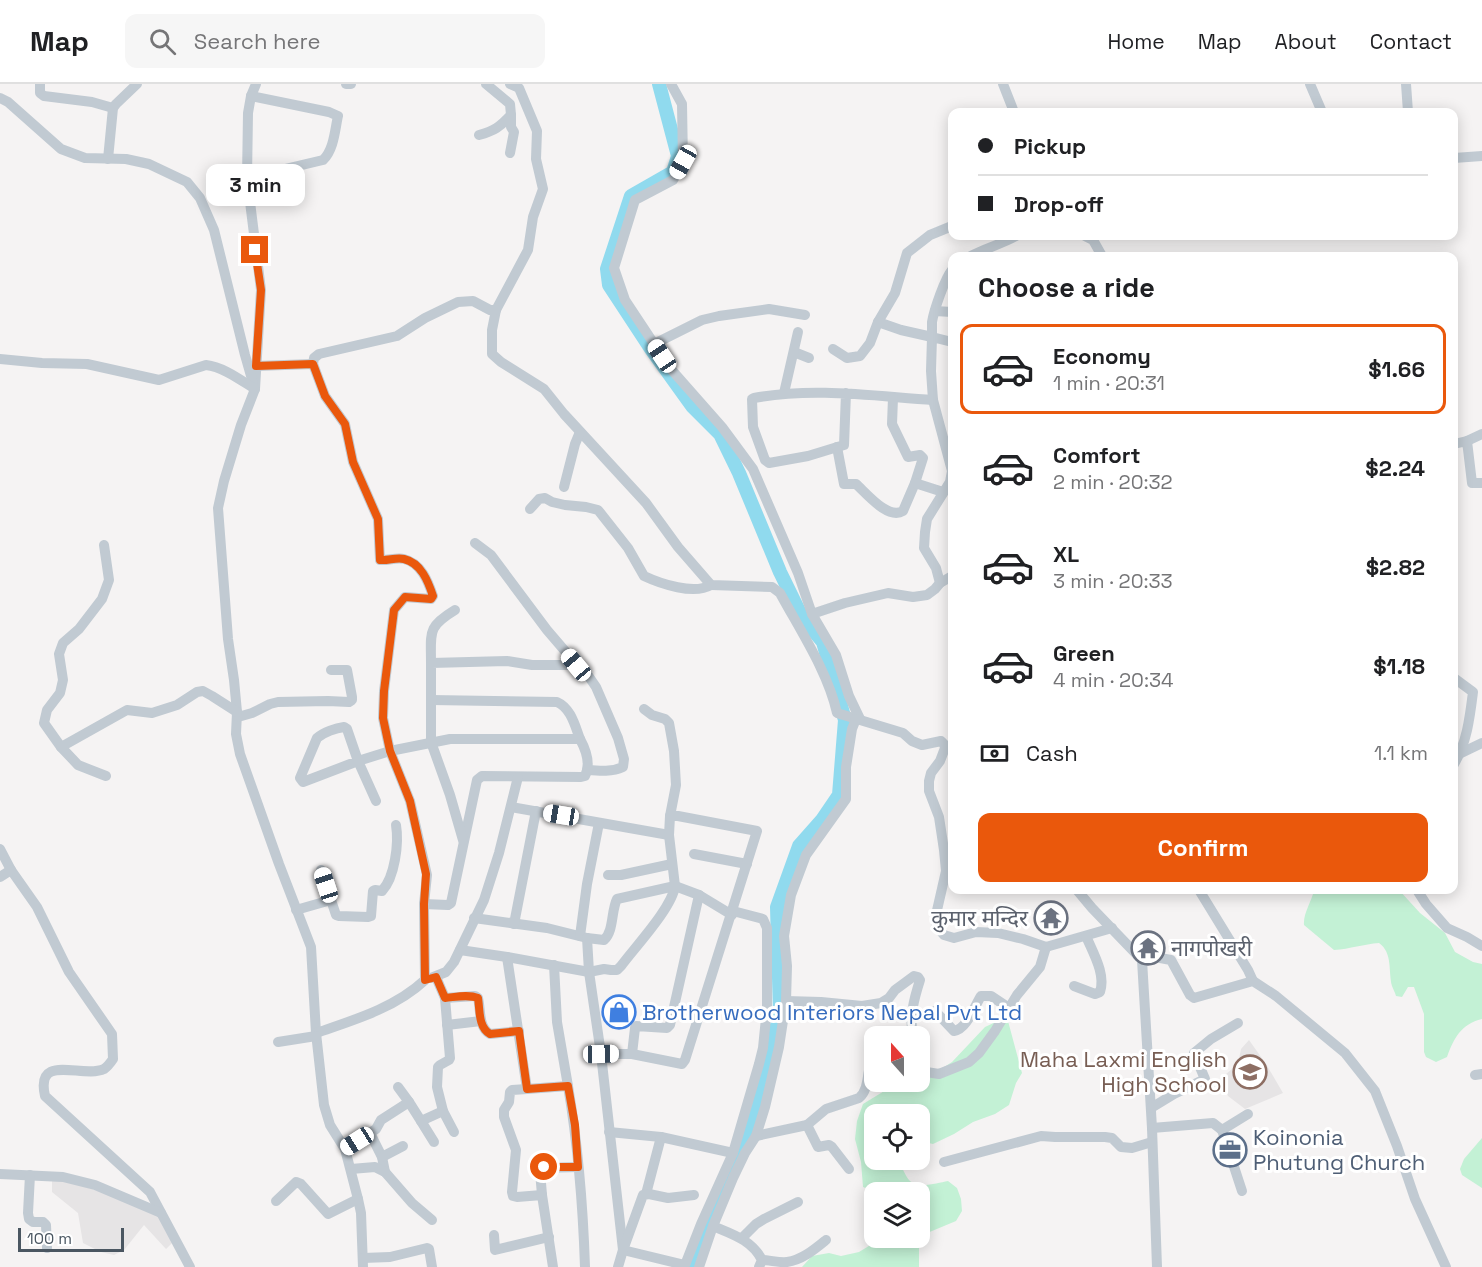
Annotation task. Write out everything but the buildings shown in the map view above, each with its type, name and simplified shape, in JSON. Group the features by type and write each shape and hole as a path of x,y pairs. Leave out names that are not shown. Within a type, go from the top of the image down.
{"street":[{"path":"29,84 40,89 44,96 92,102 113,108"},
{"path":"108,159 113,108 137,84"},
{"path":"256,84 248,113 247,178 261,290 255,389 241,425 218,508 228,639 238,715 236,734 240,754 311,947 316,1035 324,1105 330,1125 345,1149 351,1169 361,1212 363,1263 427,1248 430,1252 432,1267"},
{"path":"346,84 351,84"},
{"path":"486,84 510,104 514,132 510,153"},
{"path":"510,84 519,88 537,131 536,159 543,189 533,217 528,250 496,310 492,330 492,354 544,389 580,432 646,503 678,547 711,585"},
{"path":"671,84 682,104 683,162 673,180 635,200 614,268 625,300 670,368 722,427 753,469 798,573 812,614 836,655 858,719"},
{"path":"1003,84 1012,108"},
{"path":"1310,84 1320,108"},
{"path":"1406,84 1408,108"},
{"path":"247,178 323,160 333,141 338,116 329,112 251,96"},
{"path":"0,98 8,102 61,149 85,158 126,159 149,164 187,182 200,198 214,230 255,389"},
{"path":"479,135 494,131 511,115"},
{"path":"1458,158 1482,156"},
{"path":"833,349 847,358 860,356 870,343 878,322 895,293 907,253 930,235 948,228"},
{"path":"976,252 993,240 1009,240"},
{"path":"948,276 932,320 931,371 933,400 948,456"},
{"path":"454,1132 443,1111 437,1087 438,1067 450,1058 445,998 430,979 424,904 426,874 410,801 390,751 383,718 394,610 405,597 431,599 433,596 427,579 414,563 404,559 380,560 378,519 353,462 345,424 325,396 313,364 314,357 319,354 397,336 458,302 473,301 490,310 496,310"},
{"path":"654,344 702,320 719,316 769,309 805,315"},
{"path":"935,311 948,312"},
{"path":"878,322 948,341"},
{"path":"784,393 798,332"},
{"path":"794,352 808,358"},
{"path":"0,359 87,364 159,380 206,365 222,370 255,389"},
{"path":"256,366 313,364"},
{"path":"846,393 844,445 808,456 769,463 765,460 753,427 752,399 756,397 784,393 846,393 933,400"},
{"path":"837,447 844,484 856,484 886,510 900,514 915,483 923,458 920,455 908,457 892,424 893,398"},
{"path":"564,487 580,432"},
{"path":"1458,443 1482,434"},
{"path":"1467,441 1472,483 1482,483"},
{"path":"915,483 945,495 927,519 924,548 936,568 940,583"},
{"path":"530,509 539,499 545,498 565,505 598,510 628,548 644,576 667,584 701,590 711,585 776,589 824,674 834,697 837,713 903,733 912,741 922,745 941,741 944,744 945,748 929,781 929,791 939,817 944,850 946,871 935,919 944,935 954,938 976,932 998,933 1046,947 1112,928"},
{"path":"475,543 491,555 520,596 576,665 585,671 596,687 618,738 624,759 623,767 618,770 587,770"},
{"path":"104,545 109,580 102,599 79,629 63,643 59,654 63,680 60,693 47,710 44,723 61,747 78,765 106,776"},
{"path":"812,614 845,603 888,593 913,597 927,595 948,578"},
{"path":"455,610 433,627 431,638 431,742 464,843"},
{"path":"431,663 507,661 532,665 576,665"},
{"path":"61,747 127,710 152,713 177,705 196,692 203,691 238,715 252,713 278,702 328,700 349,702 352,700 347,670 331,670"},
{"path":"1458,681 1473,692 1470,721 1458,753"},
{"path":"424,904 448,905 451,903 477,780 482,776 581,777 585,776 587,770 585,748 570,715 563,705 557,702 431,700"},
{"path":"460,950 589,972 604,969 617,970 664,910 672,898 675,886 669,836 676,785 674,751 669,723 644,710"},
{"path":"699,1267 733,1178 756,1136 765,1107 786,1001 787,966 784,936 791,895 806,855 846,799 846,767 852,729 858,719"},
{"path":"375,801 358,761 347,729 341,728 317,738 300,778 303,782 358,761 390,751 450,739 580,739"},
{"path":"1458,757 1482,743"},
{"path":"278,1042 316,1035 359,1018 398,1000 430,979 446,972 454,962 483,900 494,870 518,777"},
{"path":"511,807 669,836"},
{"path":"514,924 536,811"},
{"path":"601,1054 632,1054 682,1064 685,1060 758,831 670,816"},
{"path":"599,823 587,884 584,937 601,1054 622,1250"},
{"path":"321,870 336,915 371,916 373,891 385,889 391,874 398,839 396,825"},
{"path":"0,849 11,870 37,907 69,972 112,1034 113,1059 105,1069 95,1071 54,1070 46,1076 43,1086 45,1096 150,1192 190,1267"},
{"path":"694,854 747,864"},
{"path":"608,875 621,875 672,864"},
{"path":"0,877 11,870"},
{"path":"474,918 547,928 604,940 607,938 617,899 675,886 732,913 763,919 765,922 768,966 763,1048 733,1152 684,1266 622,1250"},
{"path":"1080,894 1142,960 1157,1267"},
{"path":"1201,894 1253,981 1276,996 1345,1053 1375,1091 1415,1199 1446,1267"},
{"path":"1420,894 1446,928 1482,946"},
{"path":"632,1054 636,1026 667,1028 670,1025 699,896"},
{"path":"297,909 331,900"},
{"path":"1074,986 1095,994 1102,990 1101,972 1086,936"},
{"path":"930,1073 939,1074 969,1062 979,1053 1017,995 1040,967 1046,947"},
{"path":"507,957 527,1089"},
{"path":"1142,960 1155,957 1171,960 1190,995 1194,998 1253,981"},
{"path":"554,965 557,1022 575,1125 585,1267"},
{"path":"786,1001 862,1006 881,1003 914,976 920,980 910,1026"},
{"path":"445,998 461,996 478,998 483,1028 490,1034 519,1031"},
{"path":"935,1011 954,1030 958,1030 964,1025 981,996 991,996 1009,1008"},
{"path":"447,1025 482,1021"},
{"path":"1151,1108 1205,1079 1194,1053 1211,1039 1238,1023"},
{"path":"542,1195 513,1196 516,1150 504,1117 504,1110 510,1102 512,1090 568,1086"},
{"path":"398,1087 434,1142"},
{"path":"756,1136 807,1125 826,1109 859,1098 864,1090"},
{"path":"345,1149 376,1129 384,1118 409,1102"},
{"path":"421,1121 443,1111"},
{"path":"1222,1130 1248,1114"},
{"path":"1152,1128 1213,1123 1222,1130 1242,1191"},
{"path":"807,1125 818,1147 829,1145 832,1147 849,1169"},
{"path":"609,1132 661,1137 733,1152"},
{"path":"370,1133 382,1157 385,1172"},
{"path":"944,1162 1041,1136 1105,1137 1112,1138 1121,1147 1132,1148 1152,1142"},
{"path":"618,1267 622,1250 643,1196 646,1194 661,1137"},
{"path":"382,1157 402,1146"},
{"path":"351,1169 375,1167 385,1172 412,1203 432,1220"},
{"path":"553,1267 540,1171 542,1168 578,1167"},
{"path":"0,1174 63,1177 96,1185 161,1213"},
{"path":"30,1176 28,1219 33,1222 43,1222 46,1225 47,1248"},
{"path":"276,1201 296,1182 301,1184 328,1214 358,1199"},
{"path":"646,1194 668,1198 694,1195"},
{"path":"742,1238 756,1224 798,1202"},
{"path":"714,1226 750,1244 759,1255 760,1263 792,1261 814,1250 826,1240"},
{"path":"494,1235 495,1250 549,1237"}],"shaded area":[{"name":"Maha Laxmi English High School","path":"1249,1040 1283,1093 1245,1109 1228,1096 1220,1079 1238,1064 1241,1049"},
{"path":"52,1176 151,1208 177,1238 166,1249 144,1225 124,1250 114,1255 101,1252 83,1243 78,1213 52,1192"}],"green space":[{"path":"1313,894 1403,894 1420,913 1445,933 1455,952 1473,962 1482,964 1482,1019 1469,1024 1459,1033 1447,1057 1436,1062 1426,1057 1424,1014 1414,987 1408,987 1402,997 1396,996 1392,986 1388,957 1383,947 1379,943 1334,950 1304,925"},
{"path":"1002,1019 1008,1021 1022,1073 1009,1105 933,1144 930,1143 930,1104 864,1104 864,1170 903,1170 912,1182 864,1182 863,1187 861,1162 855,1139 857,1121 863,1104 883,1092 930,1092 930,1072 941,1069 952,1062 985,1027"},
{"path":"1482,1138 1482,1188 1462,1175 1460,1169 1464,1159"},
{"path":"948,1181 957,1188 962,1211 956,1221 930,1232 930,1185"},
{"path":"866,1248 919,1248 919,1267 802,1267 812,1256 829,1253 841,1256"}],"waterway":[{"path":"659,84 678,156 673,172 631,196 607,269 609,285 692,406 720,434 802,617 823,642 845,720 839,795 822,820 799,846 777,907 780,1013 751,1131 743,1143 690,1267"}],"place":[{"name":"कुमार मन्दिर","path":"1051,918"},
{"name":"नागपोखरी","path":"1148,948"},
{"name":"Brotherwood Interiors Nepal Pvt Ltd","path":"619,1012"},
{"name":"Maha Laxmi English High School","path":"1250,1072"},
{"name":"Koinonia Phutung Church","path":"1230,1150"}],"route":[{"path":"255,250 261,290 256,366 313,364 325,396 345,424 353,462 378,519 380,560 404,559 414,563 427,579 433,596 431,599 405,597 394,610 383,718 390,751 410,801 426,874 425,980 436,977 445,998 475,996 478,998 483,1028 486,1032 490,1034 519,1031 527,1089 568,1086 575,1125 578,1167 544,1167"}]}
